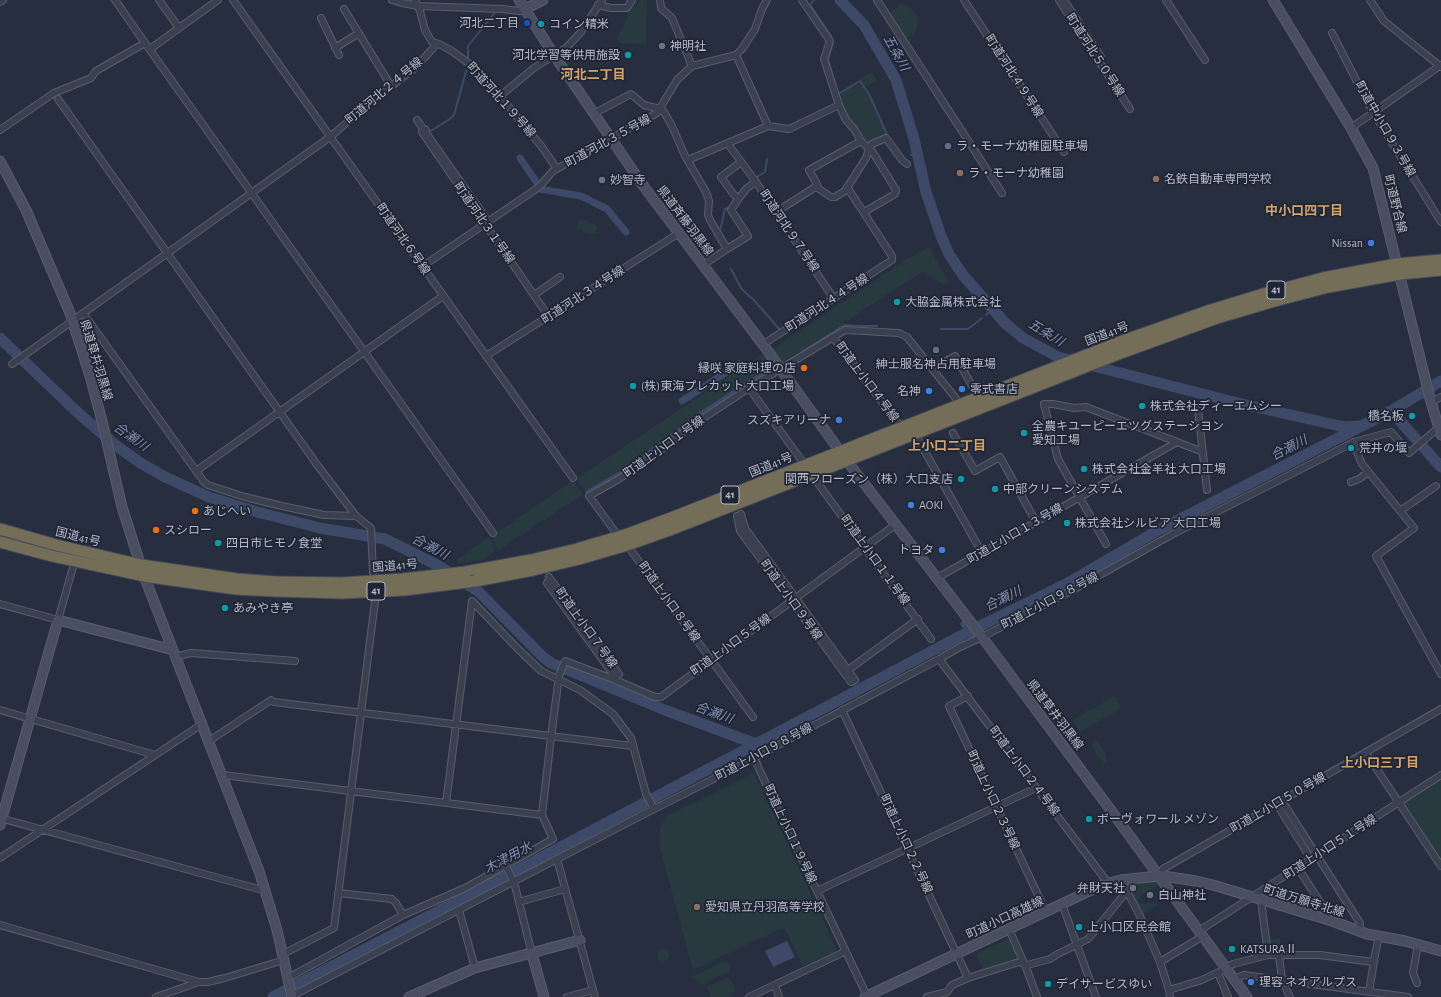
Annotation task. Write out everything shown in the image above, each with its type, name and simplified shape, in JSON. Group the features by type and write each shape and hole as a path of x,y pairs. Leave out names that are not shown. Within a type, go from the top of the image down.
{"highway":[{"name":"国道41号","path":"0,542 52,556 144,576 236,589 403,579 459,573 531,560 623,541 675,528 915,434 1032,383 1119,348 1271,302 1399,269 1441,260"},
{"name":"国道41号","path":"1399,269 1441,270"},
{"name":"国道41号","path":"623,541 671,518 901,427 979,398 1032,383"},
{"name":"国道41号","path":"0,530 140,564 275,586"}],"street":[{"path":"0,2 4,0"},
{"path":"115,0 493,533"},
{"path":"160,0 179,28"},
{"path":"150,49 218,0"},
{"name":"町道河北６号線","path":"233,0 573,478"},
{"path":"392,0 402,4 417,3 520,11 543,0"},
{"name":"県道斉藤羽黒線","path":"519,0 524,10 611,140 839,451"},
{"path":"500,96 522,77 554,55 564,50 581,32 600,3 611,8 627,8 632,0"},
{"path":"660,0 660,7 672,18 692,66"},
{"path":"767,0 755,29 742,49 736,55 768,126"},
{"path":"802,0 830,41 824,58 839,105 846,120 854,129 861,141 872,151 896,190 895,194 864,212 847,187"},
{"path":"877,0 1002,193"},
{"name":"町道河北４９号線","path":"964,0 1064,152"},
{"name":"町道河北５０号線","path":"1059,0 1130,109"},
{"path":"1064,0 1110,71 1106,73"},
{"path":"1166,0 1205,60"},
{"name":"町道野合線","path":"1273,0 1351,128 1369,160 1377,178 1431,402 1440,431"},
{"path":"1351,128 1441,66 1384,21 1370,0"},
{"name":"町道河北１９号線","path":"417,3 425,30 432,42 452,51 475,68 542,147 557,169"},
{"path":"344,8 391,86"},
{"path":"321,18 338,54"},
{"path":"335,48 359,33"},
{"name":"町道中小口９３号線","path":"1332,33 1373,112 1441,222"},
{"path":"0,130 54,93 91,78 96,71 145,43"},
{"name":"町道河北２４号線","path":"12,364 330,137 416,67 436,44"},
{"name":"町道河北３５号線","path":"422,266 539,187 553,171 657,114 677,80 692,66 736,55"},
{"path":"593,114 631,94 644,105 660,109 664,112 706,192 708,200 708,215 727,249 702,265"},
{"path":"58,99 279,412 356,516 371,528 373,572"},
{"path":"688,160 768,126 789,129 839,105"},
{"name":"町道河北３１号線","path":"417,120 426,130 549,317"},
{"path":"861,141 809,170 819,189 831,197 835,197 845,191 866,158 872,144 886,138 902,160 907,164"},
{"path":"728,144 756,182"},
{"name":"県道草井羽黒線","path":"0,161 26,210 72,321 84,356 103,425 122,507 140,564 266,892 284,957 292,997"},
{"path":"739,198 734,195 720,176 741,162"},
{"name":"町道河北９７号線","path":"727,249 748,236 731,210 747,188 756,182 834,299"},
{"path":"776,212 817,186"},
{"name":"町道河北４４号線","path":"762,344 891,261 892,256 864,212"},
{"name":"町道河北３４号線","path":"486,356 679,233"},
{"path":"534,295 560,277"},
{"path":"196,471 443,296"},
{"path":"83,313 196,471 208,485 245,497 282,506 324,514 356,516"},
{"name":"町道上小口１号線","path":"623,541 589,496 664,448 690,427 749,388 845,330 899,333 907,337 961,405"},
{"name":"町道上小口４号線","path":"833,337 901,427"},
{"path":"932,369 956,356 979,398"},
{"path":"749,388 805,465"},
{"path":"1431,402 1441,397"},
{"path":"1106,544 1058,459 1044,404 1053,404 1071,408 1086,407 1203,452"},
{"path":"1198,410 1207,490"},
{"name":"町道上小口９８号線","path":"292,997 514,882 653,807 755,758 960,647 1073,590 1186,527 1354,442 1391,432 1409,452 1429,436 1440,431"},
{"path":"953,433 975,471 1000,457 1036,522"},
{"path":"915,434 982,552"},
{"name":"町道上小口１３号線","path":"937,578 1177,442"},
{"path":"1354,442 1362,464 1414,528 1376,556 1441,674"},
{"name":"県道草井羽黒線","path":"839,451 982,637 1159,876 1201,933 1222,970 1234,979 1247,997"},
{"path":"1351,482 1359,479 1368,472"},
{"name":"町道上小口１１号線","path":"817,482 918,619 931,639"},
{"path":"1400,511 1436,486"},
{"path":"739,515 745,528 793,599 848,670 918,619"},
{"name":"町道上小口５号線","path":"542,815 559,677 565,661 614,678 655,697 659,697 895,525"},
{"name":"町道上小口８号線","path":"623,541 753,717"},
{"path":"75,560 1,821 43,830 266,892"},
{"path":"550,578 547,583 614,678"},
{"name":"町道上小口９号線","path":"793,599 853,681 848,670"},
{"path":"0,925 199,982 208,982 225,978 284,957 334,928 375,601"},
{"path":"446,803 472,601 541,671 559,677 580,690 612,714 631,738 647,795 653,807"},
{"path":"0,604 174,654 191,653 295,662"},
{"name":"町道上小口２４号線","path":"939,659 1108,883"},
{"name":"町道上小口２３号線","path":"968,696 949,706 1046,912"},
{"path":"209,741 271,700 274,702 632,746"},
{"name":"町道上小口５０号線","path":"1159,876 1163,869 1441,709"},
{"path":"0,710 155,755"},
{"name":"町道上小口２２号線","path":"842,710 968,978"},
{"path":"0,858 202,724"},
{"path":"1366,753 1400,802 1441,866"},
{"name":"町道上小口１９号線","path":"755,758 866,997"},
{"path":"222,775 542,815 553,839 465,888 403,915 288,979"},
{"name":"町道上小口５１号線","path":"1160,962 1252,897 1441,775"},
{"path":"817,891 1036,788"},
{"path":"1279,802 1314,857 1360,923 1359,931"},
{"path":"557,859 595,997"},
{"path":"505,865 514,882 544,997"},
{"path":"1298,868 1327,913 1325,919"},
{"name":"町道小口高雄線","path":"866,997 1108,883 1121,880 1159,876"},
{"name":"町道万願寺北線","path":"1159,876 1196,881 1325,919 1359,931 1441,950"},
{"path":"1121,880 1140,916 1160,962 1170,997"},
{"path":"519,902 565,889"},
{"path":"927,997 947,992 952,985 968,978 1019,962 1024,964 1050,958 1088,939 1127,891"},
{"path":"338,893 392,899 396,902 403,915"},
{"path":"1261,900 1268,955"},
{"path":"1062,904 1096,997"},
{"path":"459,910 475,968"},
{"path":"1009,929 1037,997"},
{"path":"1371,994 1373,962 1379,936"},
{"path":"408,997 422,994 475,968 580,940"},
{"path":"1417,983 1413,974 1418,944"},
{"path":"749,997 846,952"},
{"path":"1169,990 1202,980 1242,960 1268,955 1320,955 1373,962"},
{"path":"1279,955 1282,980 1290,997"},
{"path":"1222,970 1228,997"},
{"path":"1234,979 1244,975 1371,994 1408,997"},
{"path":"156,997 199,982"},
{"path":"775,985 779,997"},
{"path":"567,997 593,990"}],"shaded area":[{"path":"640,0 647,0 646,44 621,43 617,38 626,22 629,7 630,6 633,8"},
{"path":"902,3 914,11 918,17 917,29 907,38 890,13"},
{"path":"872,72 877,81 865,87 860,79"},
{"path":"860,81 870,97 886,135 871,142 864,141 848,120 838,95"},
{"path":"582,219 596,225 597,228 595,233 590,234 578,228 578,222"},
{"path":"929,247 949,282 943,285 934,278 922,272 783,363 773,349 907,259"},
{"path":"763,354 774,369 700,416 660,447 618,476 587,493 576,479"},
{"path":"571,482 574,482 583,494 497,551 493,535"},
{"path":"489,537 491,538 494,552 483,560 458,563 456,560"},
{"path":"1115,696 1121,707 1120,709 1079,731 1073,721 1074,719"},
{"path":"1095,740 1105,753 1107,760 1105,762 1102,761 1096,754 1092,745 1093,741"},
{"path":"754,773 837,950 803,966 784,927 693,970 659,844 660,828 667,816"},
{"path":"1441,779 1441,862 1404,804"},
{"path":"1154,881 1159,883 1159,885 1140,896 1141,898 1138,900 1141,904 1149,902 1157,903 1159,905 1142,914 1130,892 1129,885"},
{"path":"1010,938 1020,960 984,971 976,954"},
{"path":"1269,939 1280,939 1281,954 1271,952"},
{"path":"661,949 665,949 669,955 665,961 661,961 657,957 657,953"},
{"path":"726,960 730,968 729,971 702,984 691,977"},
{"path":"729,977 736,990 732,993 733,995 729,997 711,997 707,987"}],"water":[{"path":"787,941 795,957 773,967 765,951"}],"waterway":[{"path":"814,0 810,5 831,36"},
{"name":"五条川","path":"840,0 864,25 896,80 914,139 926,192 941,236 949,254 962,274 1005,323 1023,338 1058,357 1238,403 1345,427 1359,426"},
{"path":"468,60 468,46 496,11"},
{"path":"833,44 828,59 838,94 860,81 870,96 888,137"},
{"path":"429,132 454,115 468,64"},
{"name":"五条川","path":"911,155 917,154"},
{"path":"520,158 537,183"},
{"path":"754,179 765,172 767,159"},
{"path":"720,231 725,209 729,207 744,187"},
{"path":"540,189 581,196 607,209 626,232"},
{"path":"731,269 741,288 753,299 780,330"},
{"path":"986,315 992,309"},
{"path":"941,329 968,329 982,318"},
{"path":"803,351 844,325 877,326"},
{"name":"合瀬川","path":"0,338 76,411 114,444 139,462 163,476 209,497 257,512 320,528 385,539 439,566 478,591 543,657 551,663 665,710 756,744"},
{"path":"682,401 739,364"},
{"path":"642,460 700,416 766,373"},
{"name":"合瀬川","path":"273,997 508,875 968,632 1068,583 1157,531 1391,411 1441,381"},
{"name":"五条川","path":"1391,411 1441,467"},
{"path":"589,493 620,475"},
{"name":"合瀬川","path":"964,624 974,638"},
{"name":"合瀬川","path":"854,683 858,691"}],"place":[{"name":"河北二丁目","path":"527,23"},
{"name":"コイン精米","path":"541,24"},
{"name":"神明社","path":"662,46"},
{"name":"河北学習等供用施設","path":"628,55"},
{"name":"ラ・モーナ幼稚園駐車場","path":"948,146"},
{"name":"ラ・モーナ幼稚園","path":"960,173"},
{"name":"名鉄自動車専門学校","path":"1156,179"},
{"name":"妙智寺","path":"602,180"},
{"name":"Nissan","path":"1371,243"},
{"name":"大脇金属株式会社","path":"897,302"},
{"name":"紳士服名神占用駐車場","path":"936,350"},
{"name":"縁咲 家庭料理の店","path":"804,368"},
{"name":"(株)東海プレカット 大口工場","path":"633,386"},
{"name":"零式書店","path":"962,389"},
{"name":"名神","path":"929,391"},
{"name":"株式会社ディーエムシー","path":"1142,406"},
{"name":"橋名板","path":"1412,416"},
{"name":"スズキアリーナ","path":"839,420"},
{"name":"全農キユーピーエツグステーシヨン 愛知工場","path":"1024,433"},
{"name":"荒井の堰","path":"1351,448"},
{"name":"株式会社金羊社 大口工場","path":"1084,469"},
{"name":"関西フローズン（株）大口支店","path":"961,479"},
{"name":"中部クリーンシステム","path":"995,489"},
{"name":"AOKI","path":"911,505"},
{"name":"あじへい","path":"195,511"},
{"name":"株式会社シルビア 大口工場","path":"1067,523"},
{"name":"スシロー","path":"156,530"},
{"name":"四日市ヒモノ食堂","path":"218,543"},
{"name":"トヨタ","path":"942,550"},
{"name":"あみやき亭","path":"225,608"},
{"name":"ボーヴォワール メゾン","path":"1089,819"},
{"name":"弁財天社","path":"1133,888"},
{"name":"白山神社","path":"1150,895"},
{"name":"愛知県立丹羽高等学校","path":"697,907"},
{"name":"上小口区民会館","path":"1079,927"},
{"name":"KATSURAⅡ","path":"1232,949"},
{"name":"理容 ネオアルプス","path":"1251,982"},
{"name":"デイサービスゆい","path":"1048,984"}],"district":[{"name":"河北二丁目","path":"593,75"},
{"name":"中小口四丁目","path":"1304,211"},
{"name":"上小口二丁目","path":"947,446"},
{"name":"上小口三丁目","path":"1380,763"}],"water label":[{"name":"木津用水","path":"508,858"}]}
